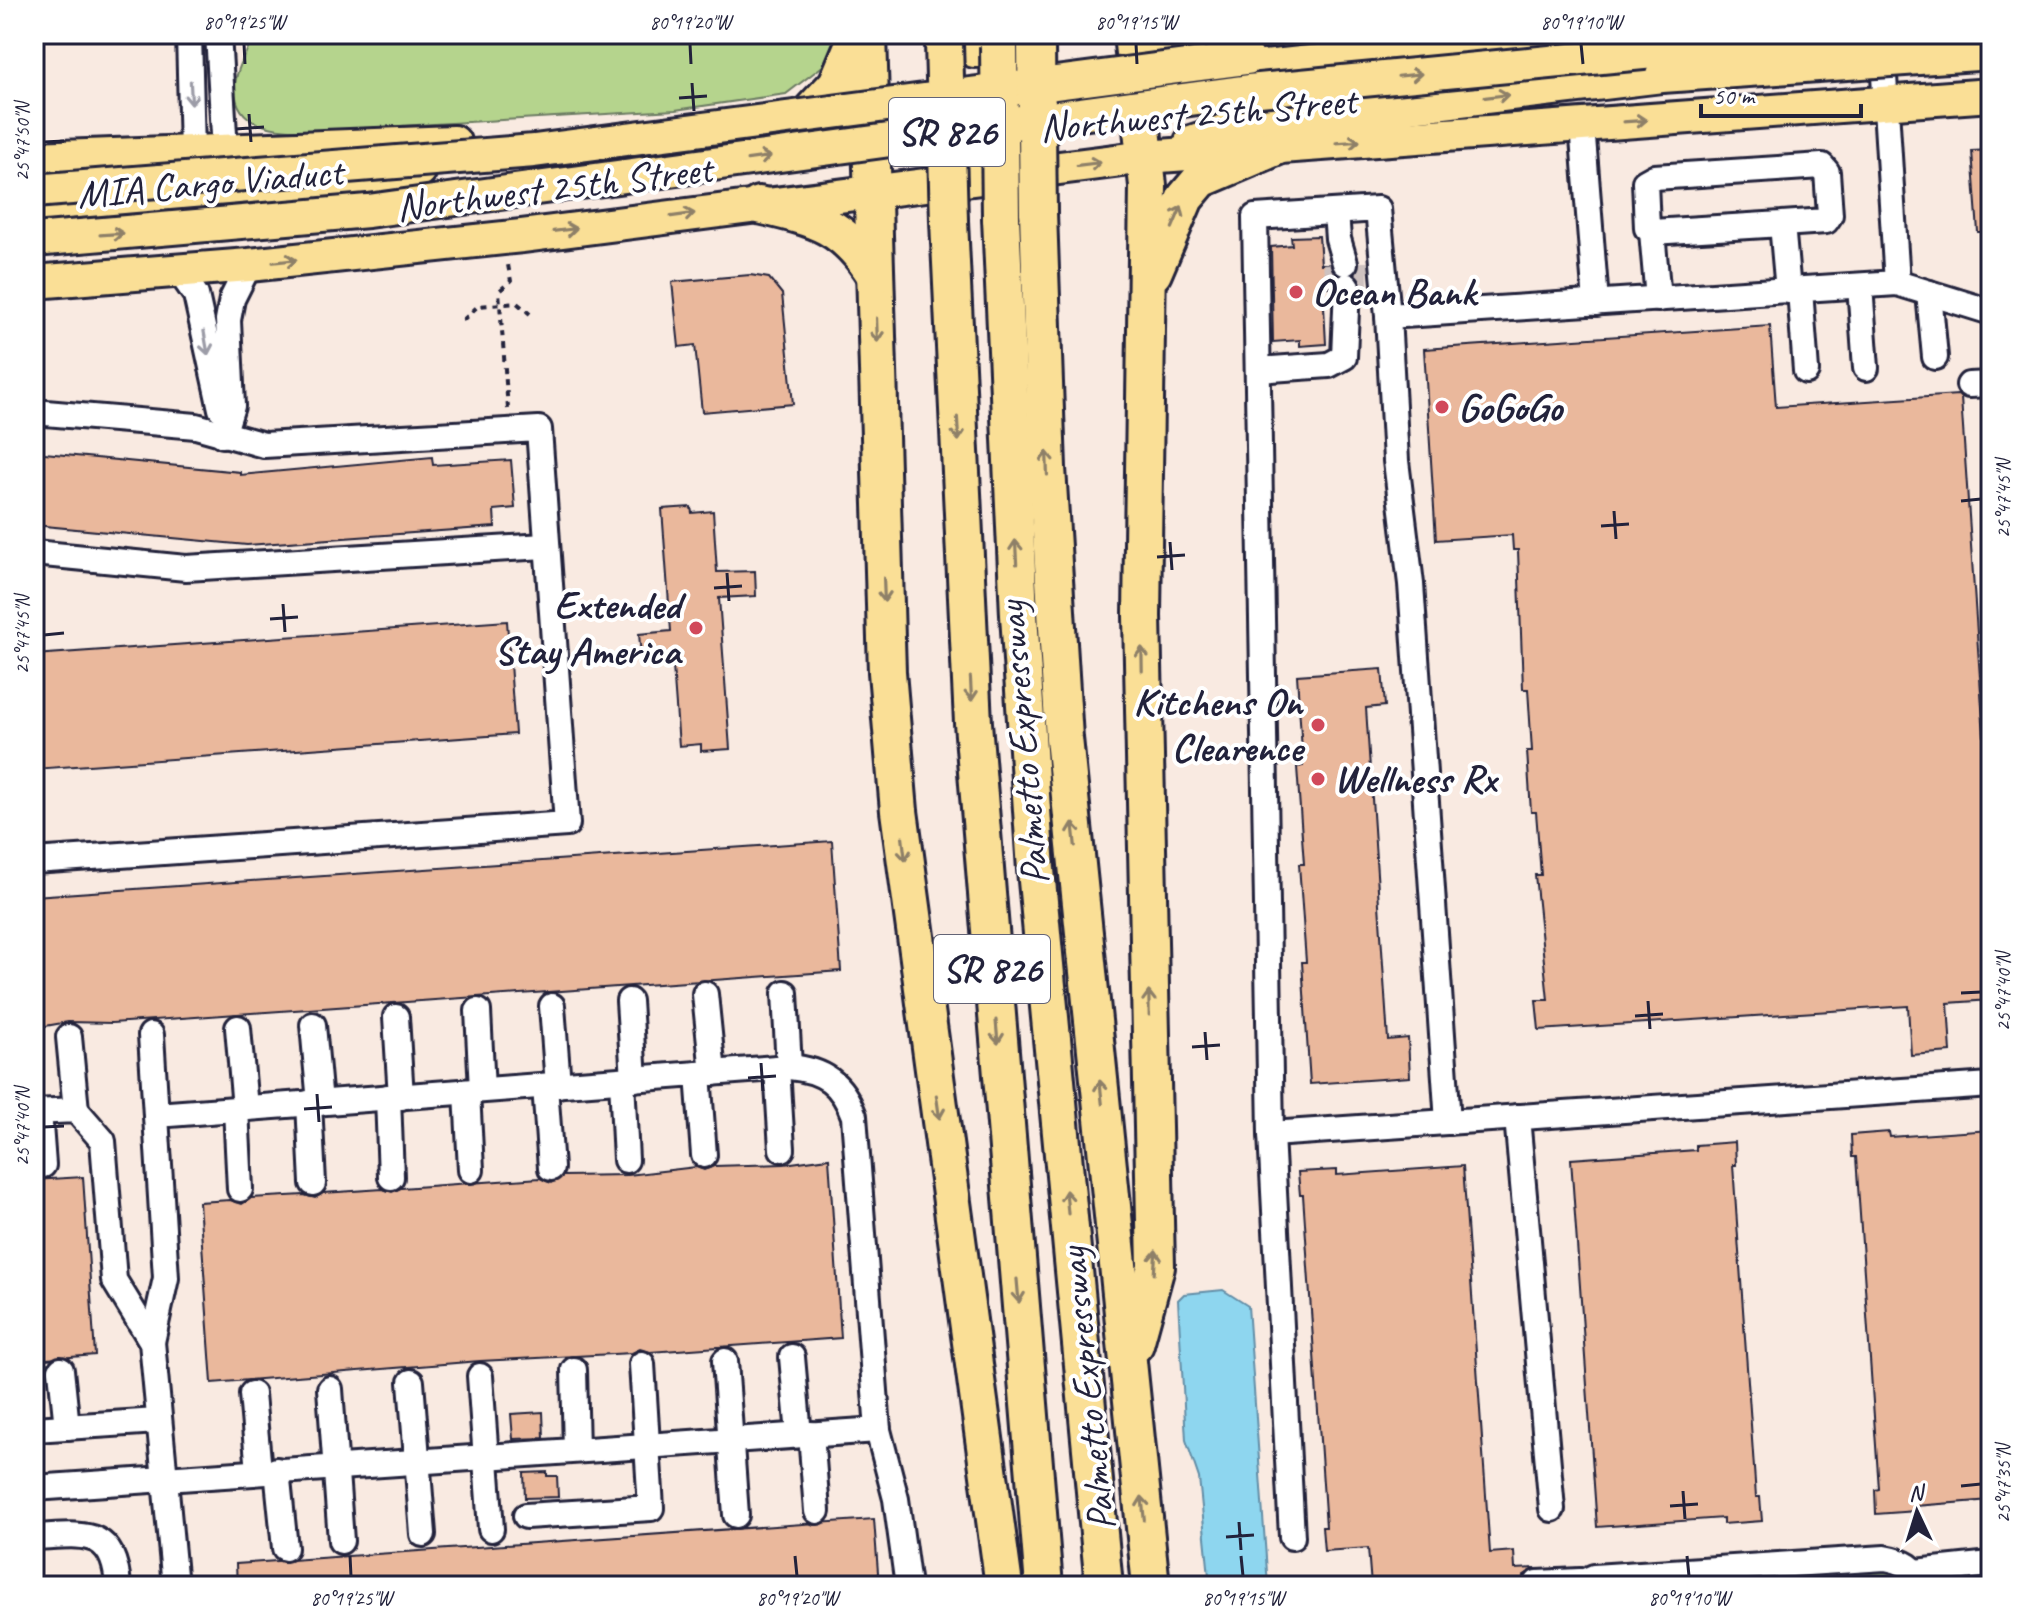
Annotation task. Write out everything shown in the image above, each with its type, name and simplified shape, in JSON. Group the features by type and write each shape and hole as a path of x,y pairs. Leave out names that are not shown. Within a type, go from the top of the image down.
{"highway":[{"path":"807,116 837,84 858,34"},
{"path":"868,34 887,672 899,811 1004,1586"},
{"path":"1129,1365 1156,1267 1142,616 1146,157 1132,34"},
{"path":"1159,34 1171,43 1247,73"},
{"path":"973,40 976,220 989,522 1011,843 1082,1586"},
{"name":"Palmetto Expressway","path":"973,40 976,220 973,723 1044,1586"},
{"name":"Palmetto Expressway","path":"1036,40 1038,213 1047,468 1064,738 1151,1586"},
{"path":"1146,289 1185,198 1201,179 1276,147"},
{"path":"759,205 815,219 830,226 850,240 875,275"},
{"path":"976,220 1019,615 1036,870 1104,1586"}],"main road":[{"path":"1247,73 1480,34"},
{"name":"Northwest 25th Street","path":"34,158 501,139 870,112 1136,80 1247,73 1643,34"},
{"path":"1247,73 1643,53 1915,34"},
{"path":"1146,157 1236,127 1662,76 1991,53"},
{"name":"MIA Cargo Viaduct","path":"34,191 534,151 1247,73"},
{"name":"MIA Cargo Viaduct","path":"34,240 368,211 1247,73"},
{"name":"Northwest 25th Street","path":"34,282 249,265 522,236 1146,157 1991,95"},
{"path":"34,214 321,190 410,173 453,160 501,139"}],"street":[{"path":"189,34 192,152"},
{"path":"218,34 225,151"},
{"path":"1881,34 1897,283"},
{"path":"1582,125 1596,303"},
{"path":"1822,166 1827,172 1830,215 1826,221 1782,224 1652,232 1647,228 1645,182 1654,177 1822,166"},
{"path":"1292,1537 1271,1134 1255,217 1378,209 1396,461 1411,584 1448,1122"},
{"path":"1258,370 1329,365 1344,357 1344,313 1336,212"},
{"path":"1782,224 1806,371"},
{"path":"1652,232 1658,299"},
{"path":"223,435 232,406 228,320 232,299 249,265"},
{"path":"179,271 196,295 199,306 223,435"},
{"path":"1388,316 1897,283 1991,312"},
{"path":"1860,286 1866,368"},
{"path":"1929,293 1935,357"},
{"path":"34,412 196,426 264,445 539,429 567,824 34,861"},
{"path":"34,553 186,568 545,546"},
{"path":"782,1149 785,993"},
{"path":"704,1155 705,994"},
{"path":"626,1160 629,1001"},
{"path":"551,1168 552,1006"},
{"path":"471,1170 478,1011"},
{"path":"391,1177 396,1017"},
{"path":"313,1025 313,1183"},
{"path":"238,1028 240,1189"},
{"path":"151,1035 166,1278 152,1342 175,1586"},
{"path":"69,1037 76,1110 103,1141 114,1280 152,1342"},
{"path":"156,1115 783,1068 813,1069 832,1079 847,1096 854,1116 878,1430 896,1499 908,1586"},
{"path":"1271,1134 1991,1085"},
{"path":"43,1165 37,1112 76,1110"},
{"path":"1517,1117 1552,1509"},
{"path":"792,1357 817,1511"},
{"path":"725,1361 736,1515"},
{"path":"526,1516 651,1508 642,1364"},
{"path":"61,1370 67,1427"},
{"path":"574,1370 576,1450"},
{"path":"480,1376 491,1529"},
{"path":"411,1382 423,1534"},
{"path":"330,1389 341,1541"},
{"path":"252,1394 285,1548"},
{"path":"34,1429 158,1421"},
{"path":"34,1488 878,1430"},
{"path":"34,1537 83,1535 97,1539 109,1546 117,1564 118,1586"},
{"path":"1537,1583 1577,1583 1594,1577 1885,1558 1907,1565 1919,1579 1976,1572"}],"path":[{"path":"508,265 511,281 499,291 508,416"},
{"path":"463,320 478,306 500,304 517,303 530,314"}],"green space":[{"path":"254,34 836,34 828,62 786,94 675,110 314,131 263,125 243,113 235,88 239,67"},
{"path":"1886,1569 1905,1579 1908,1586 1847,1586 1846,1572"}],"water":[{"path":"1223,1290 1248,1306 1268,1586 1210,1586 1199,1478 1186,1440 1178,1300 1184,1294"}],"building":[{"path":"1991,150 1991,232 1978,232 1972,151"},
{"name":"Ocean Bank","path":"1319,236 1321,264 1330,264 1337,275 1332,287 1323,287 1326,344 1300,346 1300,340 1273,342 1271,247 1292,245 1291,237"},
{"path":"750,275 769,278 782,294 793,404 702,412 695,345 679,347 672,282"},
{"path":"1770,326 1776,407 1958,395 1961,398 1991,840 1991,1000 1948,1003 1951,1052 1911,1055 1908,1006 1539,1030 1536,1000 1548,1000 1535,875 1541,875 1536,812 1531,812 1527,751 1532,751 1528,689 1523,689 1518,550 1513,550 1512,535 1436,540 1424,349"},
{"path":"34,452 240,472 240,475 432,457 433,465 511,460 515,508 494,510 495,527 247,545 34,525"},
{"name":"Extended Stay America","path":"691,507 692,513 713,511 717,572 755,571 756,596 719,598 730,749 701,751 701,744 679,746 672,653 641,656 639,634 671,631 662,509"},
{"path":"507,621 515,734 34,769 34,655"},
{"path":"1382,669 1385,706 1366,708 1388,1040 1408,1038 1410,1077 1310,1084 1302,962 1306,962 1299,864 1304,864 1297,767 1303,766 1297,675"},
{"path":"832,841 841,971 112,1023 68,1022 34,1028 34,896"},
{"path":"1991,1130 1991,1500 1915,1506 1916,1511 1876,1514 1875,1490 1879,1489 1856,1157 1852,1157 1851,1135 1889,1132 1890,1137"},
{"path":"1735,1142 1736,1165 1733,1165 1756,1497 1760,1497 1762,1521 1723,1524 1723,1518 1597,1527 1571,1159 1696,1150 1696,1145"},
{"path":"829,1158 841,1338 650,1352 640,1349 632,1353 480,1361 212,1383 199,1202 230,1200 242,1204 251,1198 304,1195 315,1198 323,1193 383,1189 392,1192 401,1188 540,1178 551,1183 563,1176 628,1175 696,1167 704,1170 714,1166 784,1164"},
{"path":"1463,1166 1490,1553 1514,1551 1515,1569 1536,1568 1524,1575 1523,1586 1371,1586 1368,1548 1324,1551 1322,1527 1326,1527 1303,1195 1300,1195 1298,1172 1337,1170 1337,1175"},
{"path":"83,1177 95,1355 34,1360 34,1180"},
{"path":"543,1412 544,1438 513,1439 511,1414"},
{"path":"547,1472 547,1476 557,1476 558,1497 525,1498 524,1473"},
{"path":"874,1519 879,1586 237,1586 236,1564"}],"tunnel":[{"path":"1356,262 1356,285"},
{"path":"1335,263 1337,286"}],"place":[{"name":"Ocean Bank","path":"1296,292"},
{"name":"GoGoGo","path":"1442,407"},
{"name":"Extended Stay America","path":"696,628"},
{"name":"Kitchens On Clearence","path":"1318,725"},
{"name":"Wellness Rx","path":"1318,779"}]}
